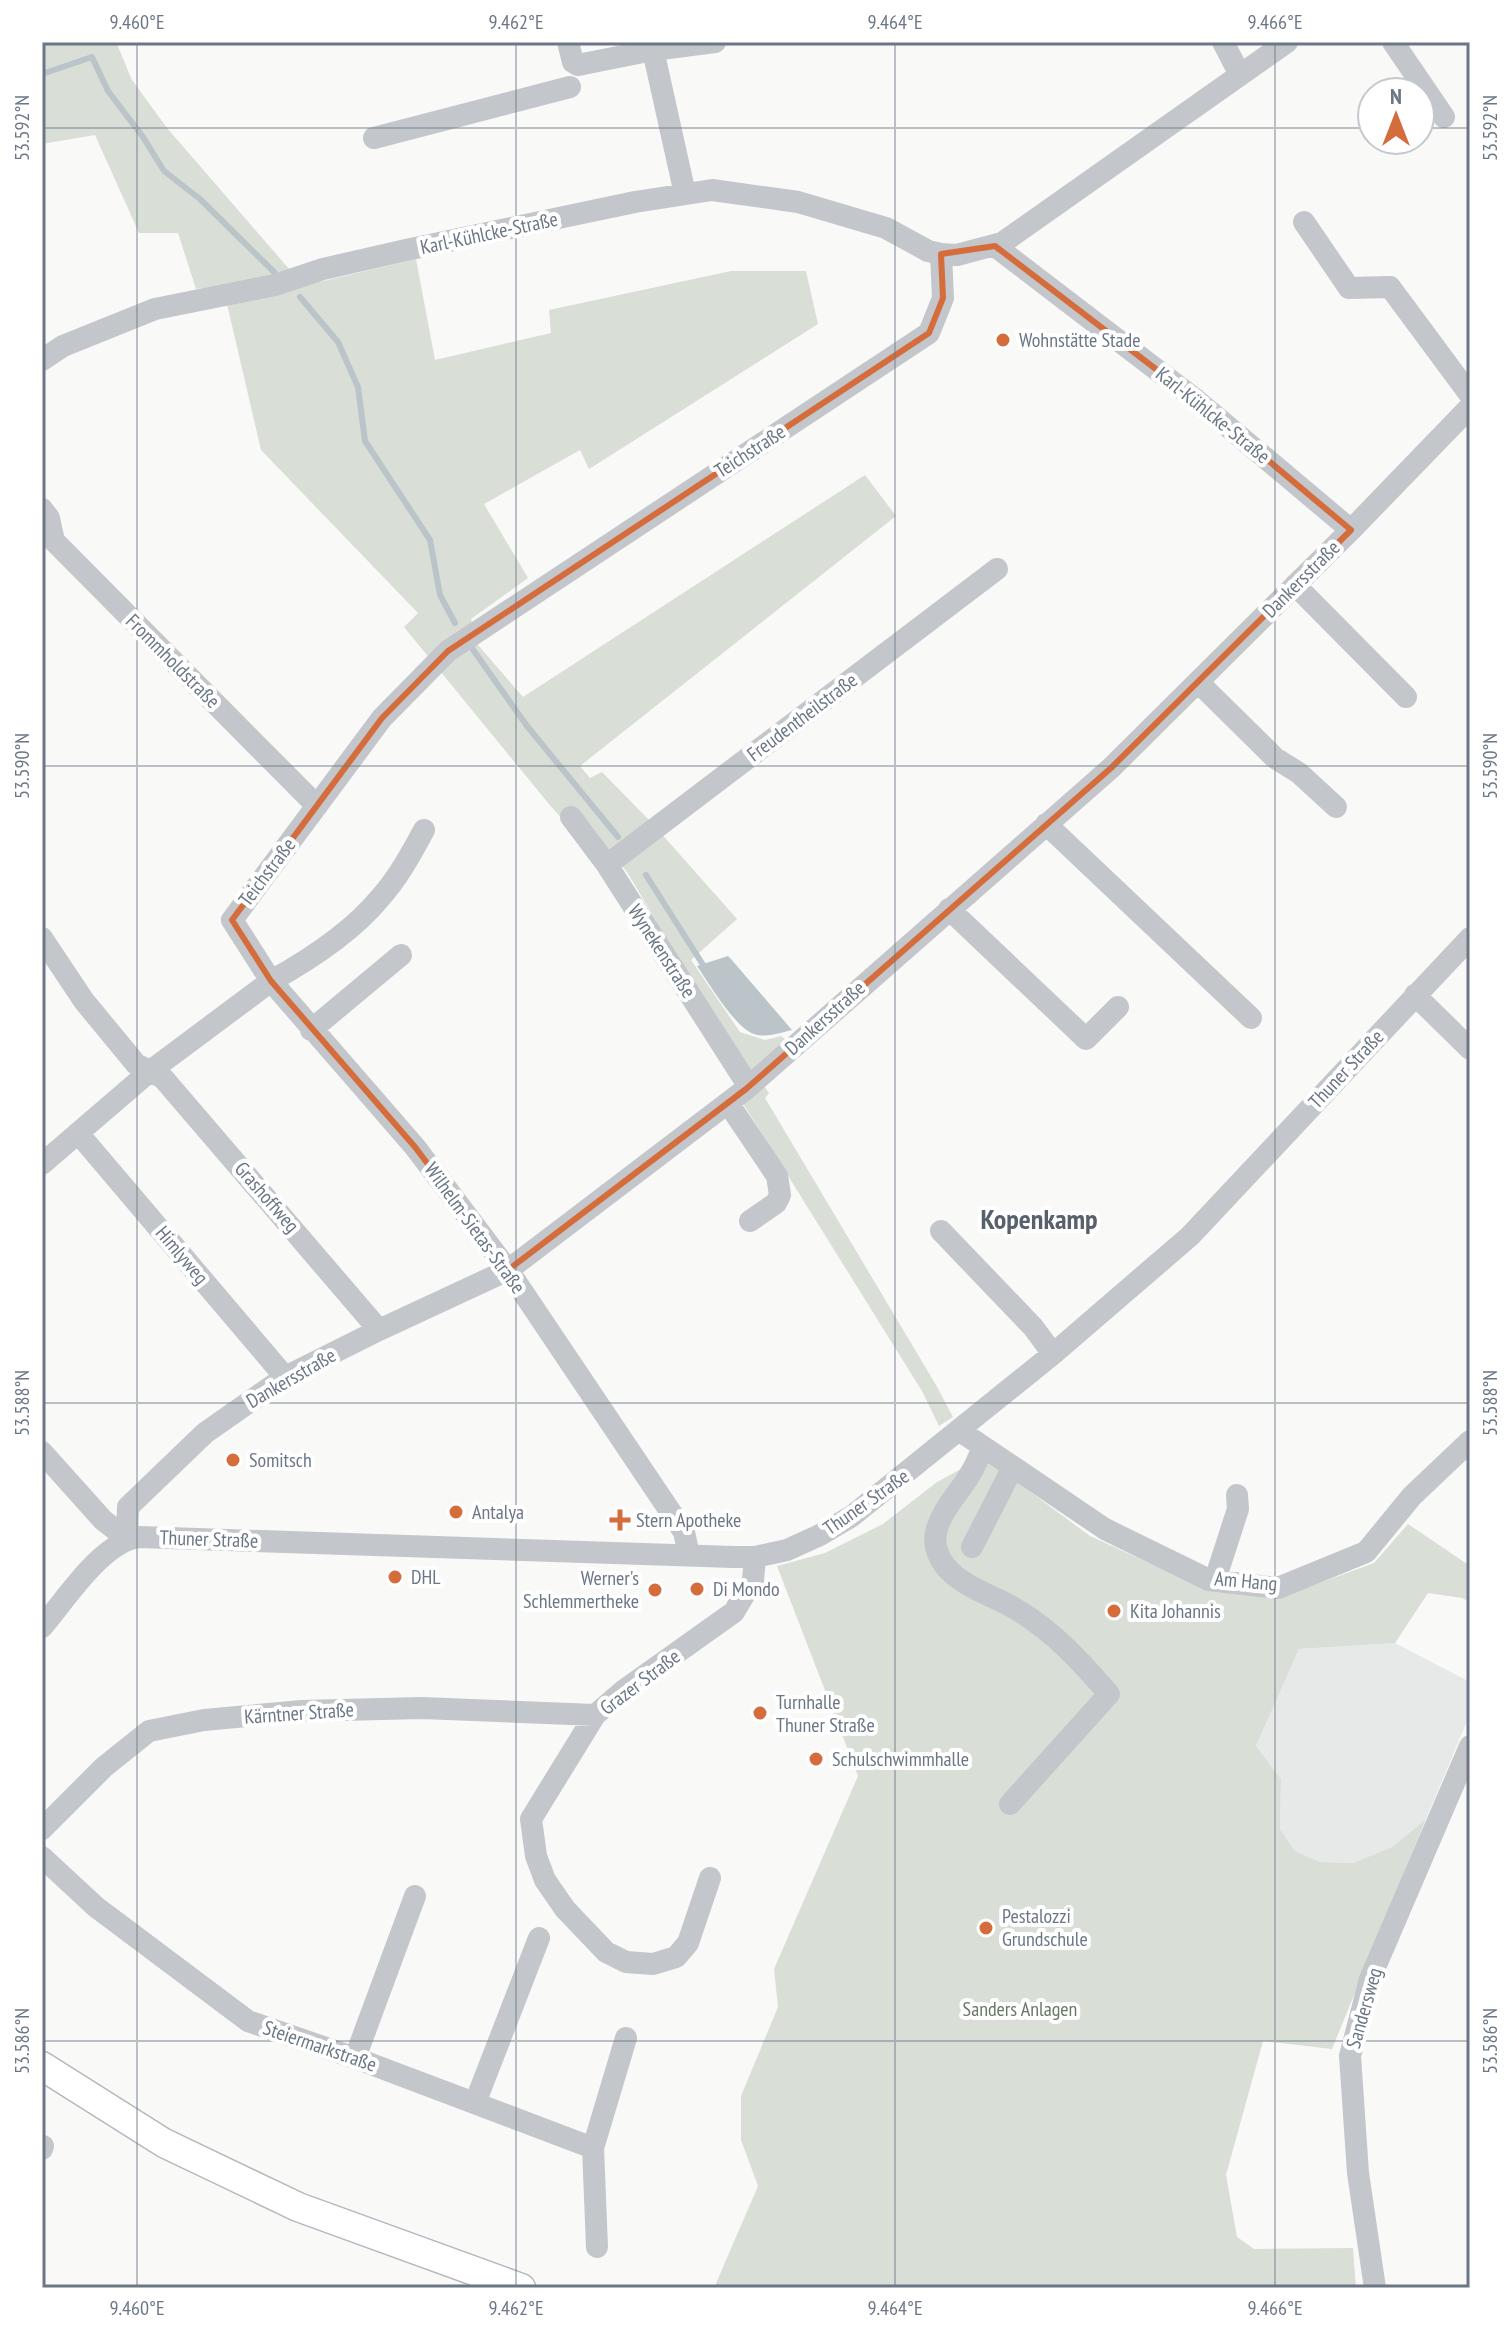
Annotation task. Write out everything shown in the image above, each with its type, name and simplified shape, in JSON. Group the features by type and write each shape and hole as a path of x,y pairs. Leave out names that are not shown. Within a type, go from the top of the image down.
{"main road":[{"path":"42,2066 164,2143 298,2207 521,2288"}],"street":[{"path":"568,42 573,62 578,65 652,46 715,42"},
{"path":"1223,42 1240,75"},
{"path":"941,254 957,255 995,246 1287,42"},
{"path":"1393,42 1444,117"},
{"path":"652,46 685,194"},
{"path":"374,138 570,87"},
{"name":"Karl-Kühlcke-Straße","path":"42,360 63,346 155,309 275,285 323,269 422,247 635,202 712,190 798,202 886,228 928,251 941,254"},
{"path":"1304,222 1349,288 1390,287 1470,395"},
{"name":"Karl-Kühlcke-Straße","path":"995,246 1195,399 1351,530"},
{"name":"Teichstraße","path":"232,920 382,718 448,651 929,333 943,298 941,254"},
{"name":"Dankersstraße","path":"127,1539 128,1507 205,1433 285,1377 508,1270 737,1096 1111,768 1470,407"},
{"name":"Frommholdstraße","path":"42,509 49,518 54,541 317,806"},
{"name":"Freudentheilstraße","path":"607,865 997,569"},
{"path":"1295,585 1406,697"},
{"path":"1198,682 1275,758 1299,773 1336,807"},
{"name":"Wynekenstraße","path":"571,817 607,865 744,1079 737,1096 780,1187 776,1203 750,1221"},
{"path":"1046,824 1251,1018"},
{"path":"42,1164 149,1072 271,981 309,957 378,901 398,876 424,830"},
{"path":"949,909 1086,1039 1118,1007"},
{"name":"Wilhelm-Sietas-Straße","path":"232,920 271,981 415,1147 508,1270 684,1532 689,1555"},
{"name":"Grashoffweg","path":"42,938 104,1027 136,1064 163,1078 379,1330"},
{"name":"Thuner Straße","path":"127,1539 755,1557 787,1550 852,1516 1053,1354 1190,1236 1470,938"},
{"path":"311,1030 401,955"},
{"path":"1415,995 1470,1049"},
{"name":"Himlyweg","path":"78,1133 285,1377"},
{"path":"941,1231 1033,1327 1053,1354"},
{"name":"Am Hang","path":"960,1431 1105,1529 1215,1580 1278,1588 1366,1552 1412,1496 1470,1441"},
{"path":"983,1447 973,1470 943,1514 936,1531 937,1548 944,1565 956,1577 1017,1609 1046,1630 1080,1661 1109,1694 1010,1804"},
{"path":"42,1452 103,1520 127,1539 111,1547 42,1627"},
{"path":"972,1547 1013,1467"},
{"path":"1215,1580 1238,1509 1237,1495"},
{"name":"Grazer Straße","path":"710,1878 688,1943 676,1957 653,1964 626,1962 606,1952 565,1909 545,1880 536,1856 531,1819 595,1715 623,1691 734,1612 753,1580 755,1557"},
{"name":"Kärntner Straße","path":"42,1829 104,1767 149,1731 204,1720 302,1711 422,1708 595,1715"},
{"name":"Sandersweg","path":"1375,2288 1358,2173 1350,2056 1370,1979 1470,1746"},
{"name":"Steiermarkstraße","path":"42,1857 96,1907 248,2021 593,2148"},
{"path":"355,2058 415,1896"},
{"path":"475,2103 539,1938"},
{"path":"597,2247 593,2148 626,2038"}],"highlighted area":[{"path":"995,246 1195,399 1351,530 1111,768 746,1089 508,1270 415,1147 271,981 232,920 382,718 448,651 929,333 943,298 941,254"}],"shaded area":[{"path":"728,956 792,1030 768,1035 754,1034 731,1014 697,966"},
{"path":"1395,1643 1470,1682 1470,1714 1426,1819 1392,1847 1353,1863 1320,1862 1295,1851 1280,1829 1281,1779 1256,1746 1299,1649"}],"green space":[{"path":"42,42 116,42 132,80 167,128 296,277 196,289 178,233 139,233 95,135 42,144"},
{"path":"416,259 435,360 551,333 549,310 731,271 806,271 818,324 589,469 580,450 484,504 528,578 471,619 478,645 523,697 865,475 896,516 580,766 590,778 602,772 737,919 691,960 740,1032 765,1040 781,1036 788,1041 754,1072 769,1093 765,1098 953,1417 939,1426 922,1391 742,1102 739,1060 627,872 579,813 564,821 549,804 404,627 418,613 261,450 227,304"},
{"name":"Sanders Anlagen","path":"983,1457 1090,1536 1206,1589 1279,1598 1374,1563 1408,1524 1470,1566 1470,1602 1428,1593 1395,1643 1299,1649 1256,1746 1281,1779 1280,1829 1295,1851 1320,1862 1353,1863 1392,1847 1426,1819 1332,2049 1263,2041 1226,2175 1237,2237 1254,2249 1353,2248 1356,2288 714,2288 758,2186 741,2140 741,2096 778,2007 774,1969 858,1776 777,1566 825,1553 883,1524 937,1482"}],"waterway":[{"path":"42,74 92,57 108,91 164,171 200,199 274,272"},
{"path":"300,297 338,342 358,387 365,441 430,540 440,595 455,623"},
{"path":"469,644 527,726 618,837"},
{"path":"646,875 705,968"}],"place":[{"name":"Wohnstätte Stade","path":"1003,340"},
{"name":"Somitsch","path":"233,1460"},
{"name":"Antalya","path":"456,1512"},
{"name":"Stern Apotheke","path":"620,1520"},
{"name":"DHL","path":"395,1577"},
{"name":"Di Mondo","path":"697,1589"},
{"name":"Werner's Schlemmertheke","path":"655,1590"},
{"name":"Kita Johannis","path":"1114,1611"},
{"name":"Turnhalle Thuner Straße","path":"760,1713"},
{"name":"Schulschwimmhalle","path":"816,1759"},
{"name":"Pestalozzi Grundschule","path":"986,1928"}],"district":[{"name":"Kopenkamp","path":"1039,1218"}]}
